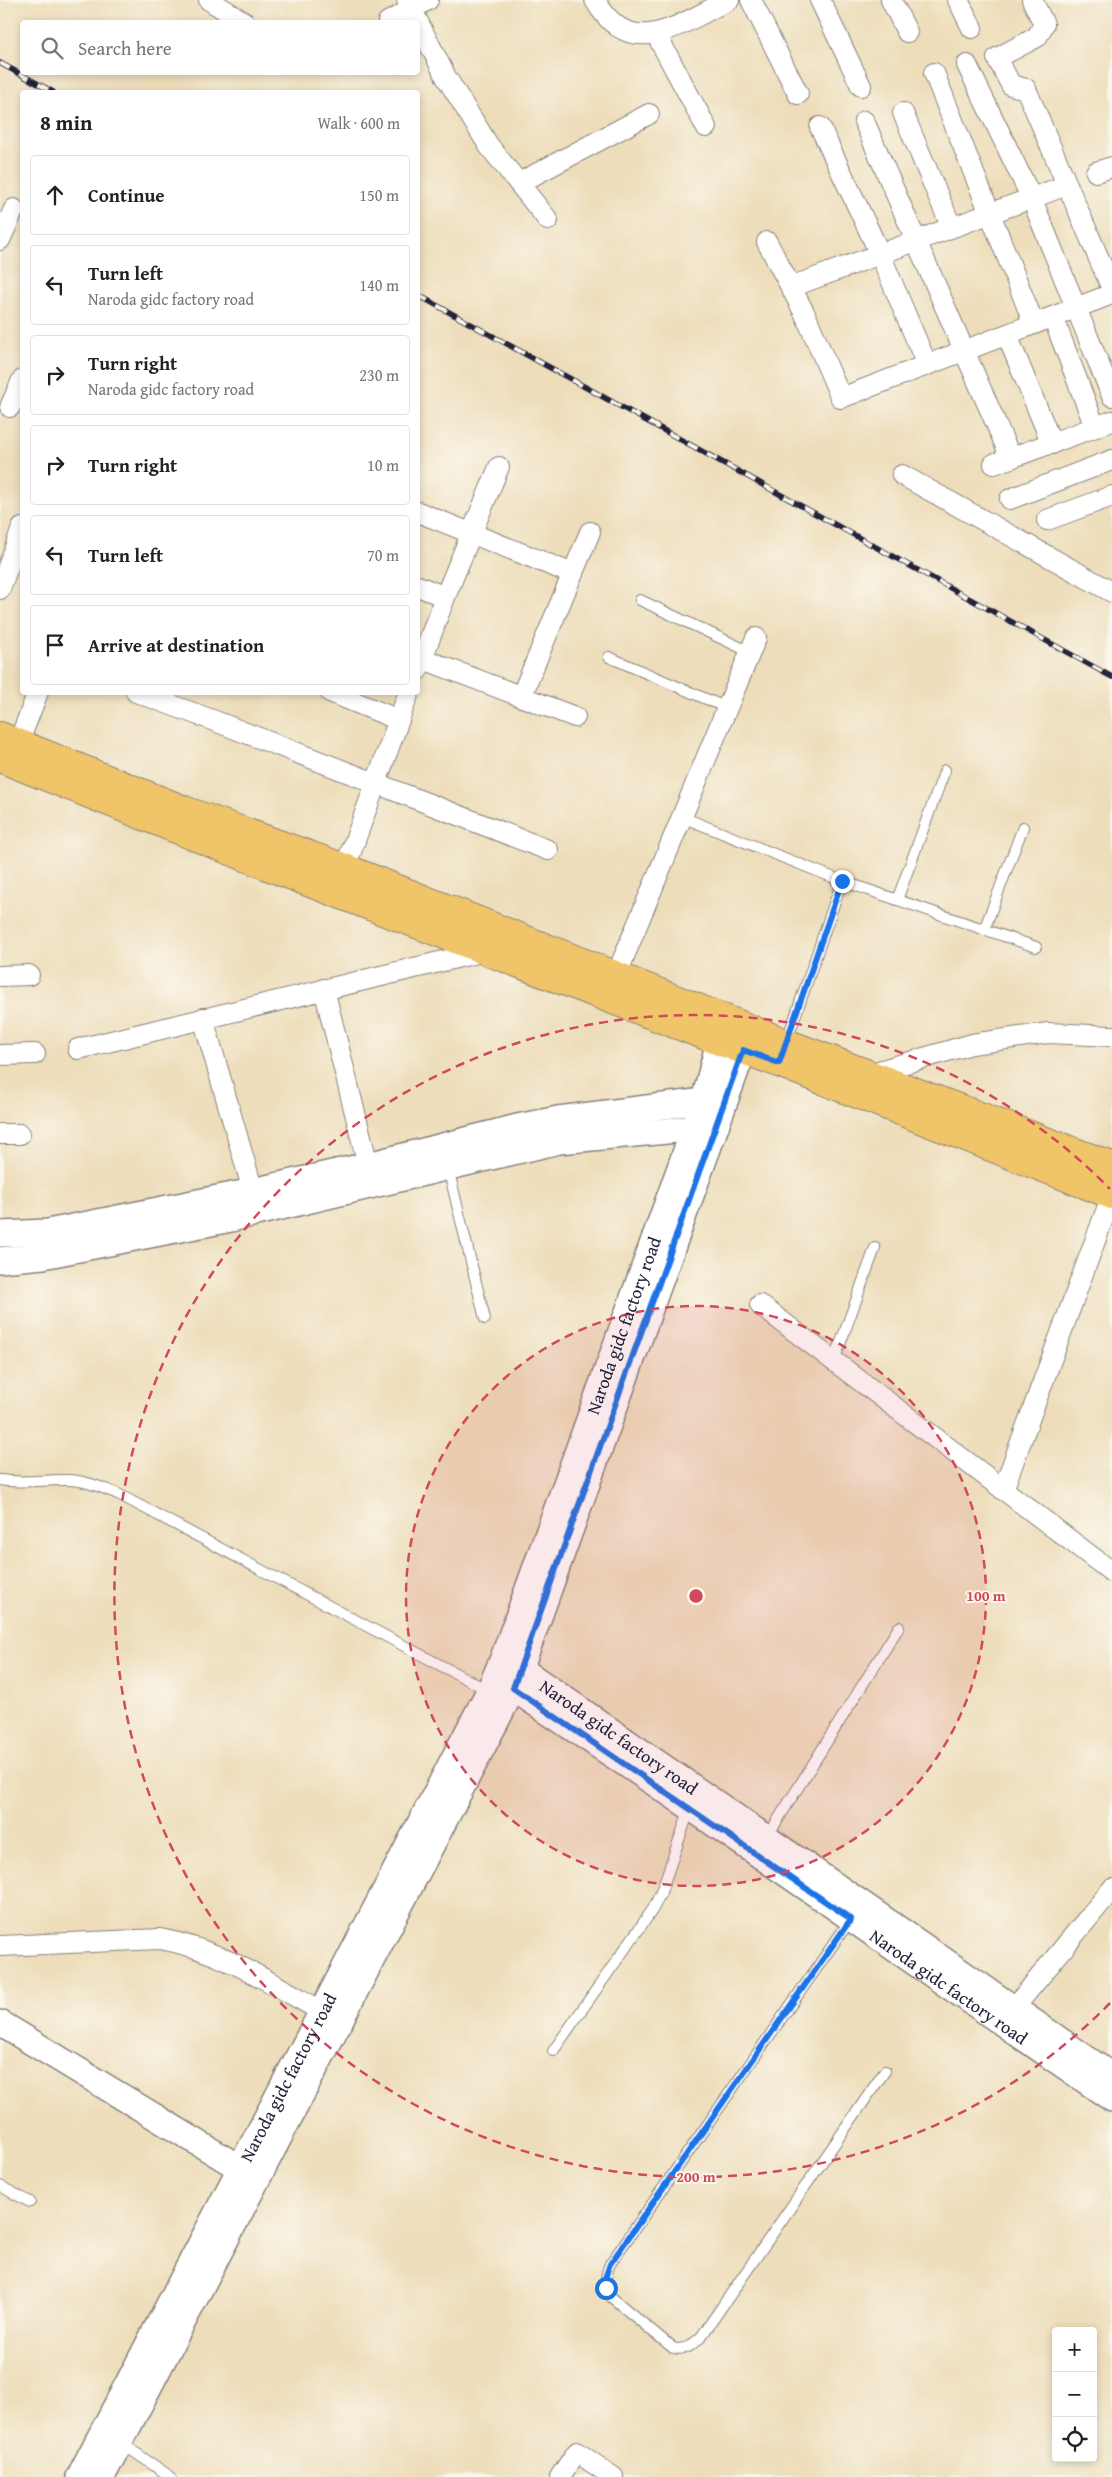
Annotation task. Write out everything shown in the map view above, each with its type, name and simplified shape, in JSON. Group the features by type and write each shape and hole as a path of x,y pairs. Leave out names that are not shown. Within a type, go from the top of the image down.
{"main road":[{"path":"6,746 345,868 616,976 734,1035"},
{"path":"6,746 485,951 783,1053 1112,1195"},
{"path":"783,1053 868,1074 1112,1166"}],"street":[{"path":"210,0 241,20"},
{"path":"595,0 603,14 626,33 636,35 656,34 729,0"},
{"path":"751,0 798,94"},
{"path":"820,0 861,86"},
{"path":"891,0 907,32"},
{"path":"958,0 972,28"},
{"path":"1032,0 1044,24 1042,31 1037,37 997,58 1011,85 1026,90 1112,289"},
{"path":"391,20 416,3 446,76 489,146 548,220"},
{"path":"656,34 706,127"},
{"path":"967,65 1032,197 1112,396"},
{"path":"934,73 1034,324"},
{"path":"519,183 649,114"},
{"path":"903,114 952,226"},
{"path":"864,121 964,351 1003,462 1104,424 1053,317"},
{"path":"820,127 880,254 927,365"},
{"path":"791,287 1067,185"},
{"path":"0,240 14,209"},
{"path":"767,242 805,314 841,398 1112,294"},
{"path":"1007,335 1052,444"},
{"path":"11,408 20,385"},
{"path":"1010,498 1112,460"},
{"path":"420,660 498,467"},
{"path":"902,475 1112,592"},
{"path":"1047,520 1112,496"},
{"path":"420,513 572,574"},
{"path":"521,697 590,532"},
{"path":"0,589 20,534"},
{"path":"420,587 445,597"},
{"path":"616,976 753,645"},
{"path":"420,662 575,717"},
{"path":"6,746 36,695"},
{"path":"152,695 168,698 376,783 548,850"},
{"path":"337,695 399,720"},
{"path":"345,868 408,695"},
{"path":"78,1049 485,951"},
{"path":"0,976 29,975"},
{"path":"324,989 368,1165"},
{"path":"203,1018 254,1190"},
{"path":"868,1074 972,1044 1048,1033 1112,1036"},
{"name":"Naroda gidc factory road","path":"102,2477 249,2173 504,1677 714,1102 734,1035"},
{"path":"0,1055 35,1054"},
{"path":"0,1234 48,1232 254,1190 368,1165 517,1127 558,1119 714,1102"},
{"path":"0,1260 43,1256 231,1220 447,1167 560,1142 705,1127"},
{"path":"0,1134 20,1134"},
{"path":"1003,1490 1112,1195"},
{"path":"760,1305 1112,1572"},
{"name":"Naroda gidc factory road","path":"504,1677 1112,2099"},
{"name":"Naroda gidc factory road","path":"504,1677 767,1837 1112,2076"},
{"name":"Naroda gidc factory road","path":"79,2477 249,2173 260,2135 321,2011 504,1677"},
{"path":"1014,2008 1112,1889"},
{"path":"0,1946 160,1939 183,1943 214,1954 321,2011"},
{"path":"0,2023 249,2173"},
{"path":"560,2477 576,2452 613,2477"}],"lane":[{"path":"640,600 753,645"},
{"path":"609,657 727,708"},
{"path":"898,900 945,770"},
{"path":"682,817 842,881 1036,947"},
{"path":"984,930 1023,827"},
{"path":"783,1053 842,881"},
{"path":"447,1167 485,1318"},
{"path":"834,1361 875,1248"},
{"path":"0,1480 21,1482 72,1480 92,1484 118,1494 504,1677"},
{"path":"767,1837 898,1626"},
{"path":"553,2051 653,1909 661,1892 690,1807"},
{"path":"851,1919 610,2264 605,2278 606,2288 611,2297 673,2348 681,2350 693,2344 700,2337 886,2071"},
{"path":"0,2186 30,2202"},
{"path":"120,2442 171,2477"}],"railway":[{"path":"0,63 20,74"},
{"path":"22,75 49,90"},
{"path":"420,296 1112,677"}],"route":[{"path":"606,2288 605,2278 610,2264 851,1919 690,1807 513,1688 743,1050 779,1063 842,881"}]}
